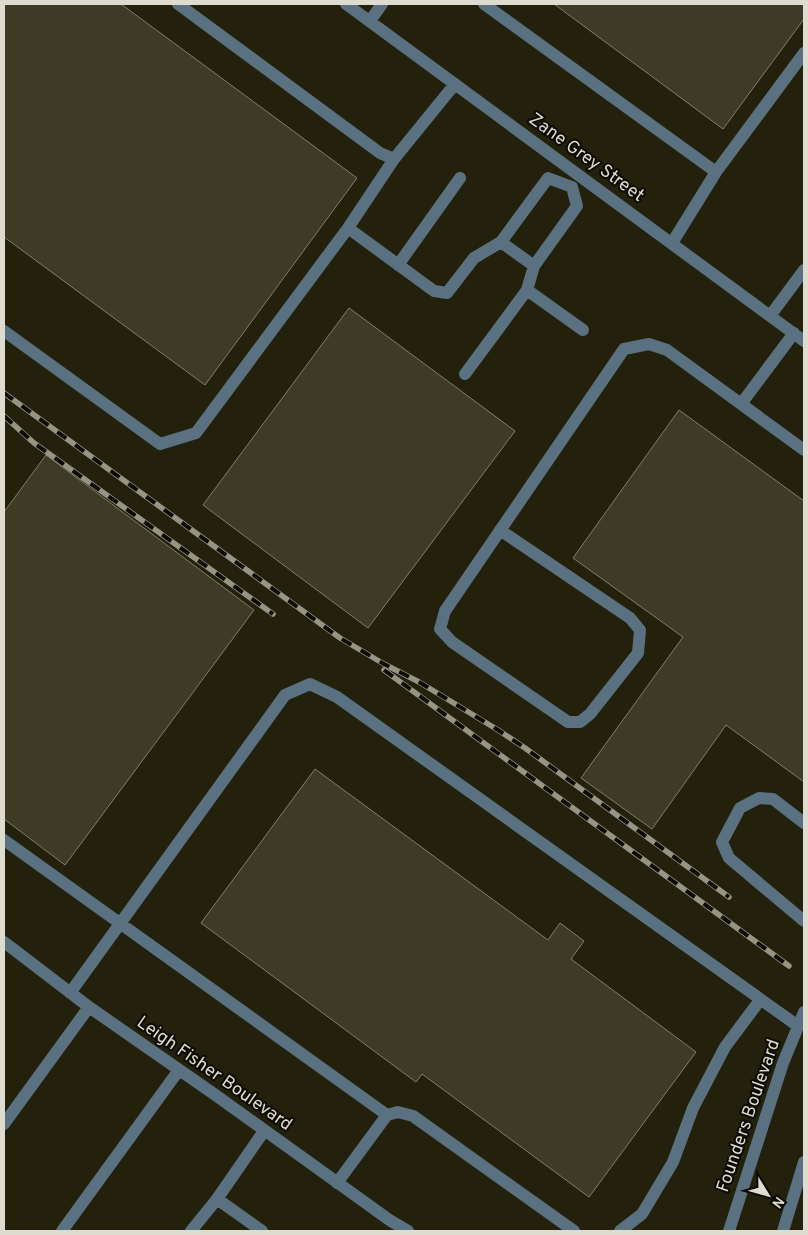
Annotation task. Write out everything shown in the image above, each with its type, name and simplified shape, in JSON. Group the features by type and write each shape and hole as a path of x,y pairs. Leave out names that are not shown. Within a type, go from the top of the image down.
{"street":[{"path":"178,4 380,153 394,159"},
{"name":"Zane Grey Street","path":"346,4 799,337"},
{"path":"370,21 382,4"},
{"path":"484,4 716,172"},
{"path":"672,243 716,172 804,53"},
{"path":"4,331 160,444 196,433 348,228 394,159 455,84"},
{"path":"572,187 580,176"},
{"path":"398,265 460,178"},
{"path":"348,228 434,291 447,293 474,258 501,242 548,178 572,187"},
{"path":"466,374 527,290 534,266 577,206 572,187"},
{"path":"501,242 534,266"},
{"path":"770,316 804,270"},
{"path":"527,290 583,330"},
{"path":"741,404 799,337"},
{"path":"500,530 630,618 640,630 638,652 590,714 580,722 568,722 452,642 440,629 445,611 500,530 624,349 649,344 667,350 804,450"},
{"path":"70,992 285,695 310,684 337,697 798,1026"},
{"path":"804,823 773,799 758,798 740,808 722,842 729,858 804,921"},
{"path":"4,840 387,1115"},
{"name":"Leigh Fisher Boulevard","path":"4,942 89,1007 391,1221 408,1231"},
{"path":"620,1231 642,1214 673,1162 693,1108 725,1048 760,1000"},
{"path":"4,1124 89,1007"},
{"name":"Founders Boulevard","path":"729,1231 783,1063 804,1012"},
{"path":"62,1231 179,1070"},
{"path":"337,1183 387,1115 398,1112 413,1116 574,1231"},
{"path":"191,1231 217,1199 264,1131"},
{"path":"783,1231 804,1162"},
{"path":"217,1199 262,1231"}],"building":[{"path":"4,4 121,4 357,178 205,385 4,237"},
{"path":"554,4 804,4 804,19 723,129"},
{"path":"349,308 515,431 368,628 203,505"},
{"path":"679,410 804,501 804,782 726,725 652,829 581,778 683,637 573,558"},
{"path":"46,455 254,610 65,865 4,819 4,512"},
{"path":"315,769 548,940 560,923 584,941 571,959 696,1052 589,1197 422,1074 416,1082 201,923"}],"railway":[{"path":"4,393 340,638 419,682 498,730 729,897"},
{"path":"4,416 34,443 273,614"},
{"path":"384,670 789,966"}]}
